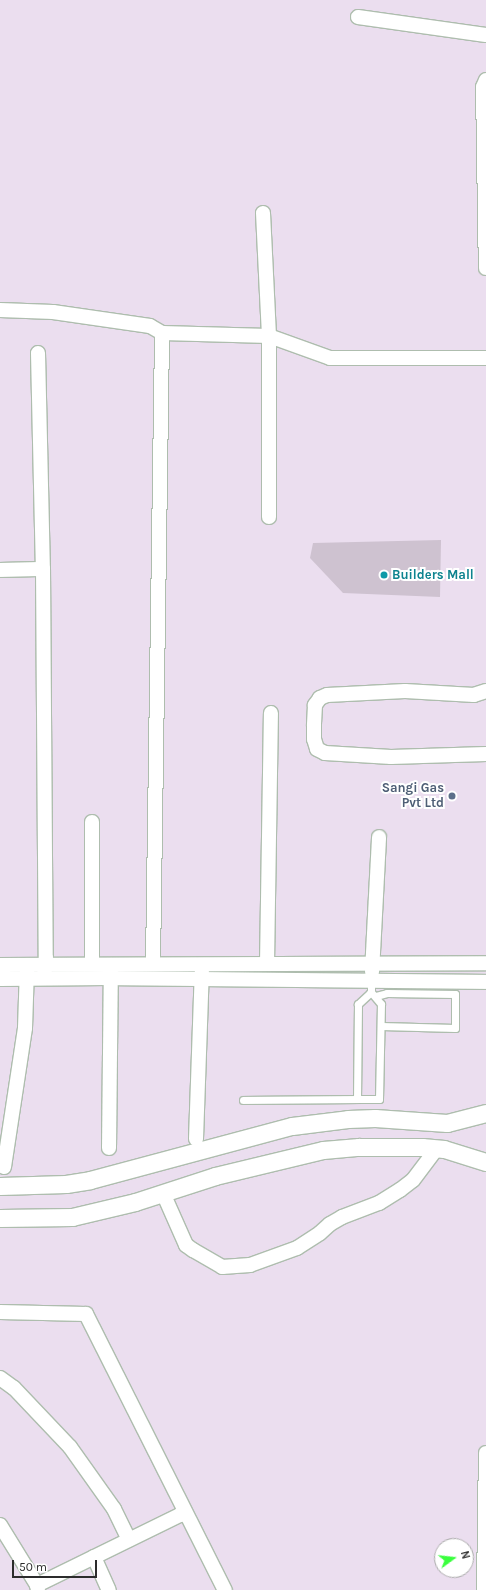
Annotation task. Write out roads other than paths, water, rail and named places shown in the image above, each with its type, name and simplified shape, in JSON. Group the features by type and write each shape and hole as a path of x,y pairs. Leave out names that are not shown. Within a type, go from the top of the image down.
{"street":[{"path":"358,17 486,35"},
{"path":"486,80 483,87 486,268"},
{"path":"263,213 269,336 269,517"},
{"path":"0,310 53,312 150,326 162,333 269,336 330,358 486,358"},
{"path":"153,964 162,333"},
{"path":"38,353 43,569 45,972"},
{"path":"0,570 43,569"},
{"path":"486,691 474,695 404,692 327,695 320,698 315,706 314,739 317,749 325,753 391,757 486,754"},
{"path":"266,964 271,713"},
{"path":"92,822 92,964"},
{"path":"373,989 372,963 379,837"},
{"path":"45,972 92,964 111,971 153,964 486,963"},
{"path":"196,1139 203,964"},
{"path":"0,965 27,972 111,971 202,979 373,989 486,982"},
{"path":"109,1148 111,971"},
{"path":"0,979 27,972"},
{"path":"4,1167 25,1028 27,972"},
{"path":"0,1186 66,1184 90,1180 292,1126 348,1119 375,1118 447,1123 477,1117 486,1113"},
{"path":"163,1193 186,1244 192,1250 222,1267 250,1265 297,1248 342,1217 379,1203 400,1190 413,1180 440,1149 447,1123"},
{"path":"0,1218 72,1217 135,1202 215,1176 323,1150 359,1147 440,1149 486,1162"},
{"path":"0,1312 86,1314 225,1590"},
{"path":"0,1378 14,1388 70,1447 114,1509 129,1540"},
{"path":"484,1590 486,1453"},
{"path":"0,1525 38,1588 94,1557 185,1511"},
{"path":"94,1557 109,1590"}],"lane":[{"path":"243,1100 379,1099 381,1004 373,989"},
{"path":"373,989 387,993 455,994 455,1028 381,1026"},
{"path":"357,1099 358,1004 373,989"}],"place":[{"name":"Builders Mall","path":"384,575"},
{"name":"Sangi Gas Pvt Ltd","path":"452,796"}]}
